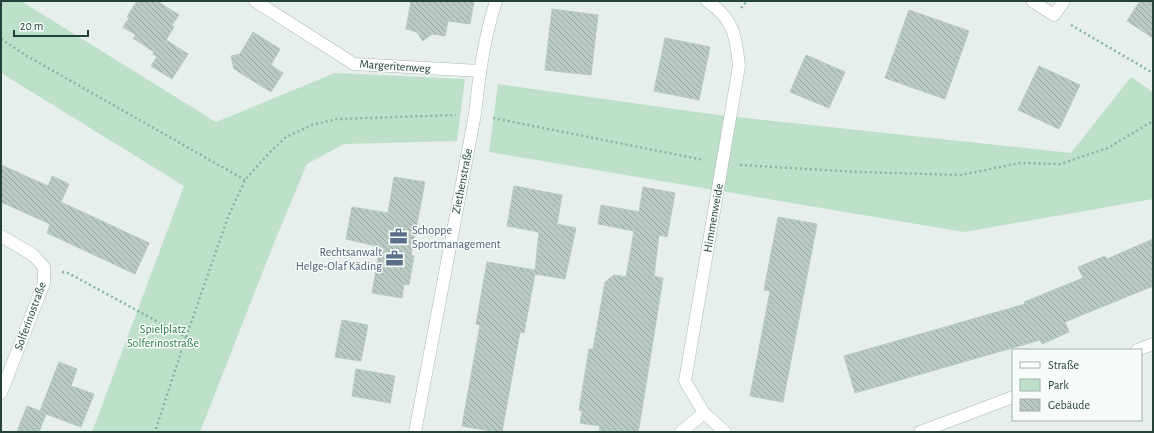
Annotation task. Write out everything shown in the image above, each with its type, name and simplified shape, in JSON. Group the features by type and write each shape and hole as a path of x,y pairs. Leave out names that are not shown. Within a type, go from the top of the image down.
{"street":[{"name":"Margeritenweg","path":"255,1 354,64 480,71"},
{"name":"Ziethenstraße","path":"415,432 475,114 480,71 490,18 496,1"},
{"name":"Himmenweide","path":"707,1 729,21 736,41 739,66 685,381 704,413 725,432"},
{"path":"1032,1 1054,15 1064,1"},
{"name":"Solferinostraße","path":"1,236 34,255 44,267 44,283 1,393"},
{"path":"1140,349 1153,344"},
{"path":"920,432 1012,397"},
{"path":"681,432 704,413"}],"path":[{"path":"1054,15 1153,73"},
{"path":"1,39 27,56 245,180"},
{"path":"155,432 228,217 245,180 268,153 286,137 312,125 337,119 475,114 722,164 857,172 961,175 1020,163 1060,164 1108,148 1153,120"},
{"path":"44,267 68,273 186,337"}],"green space":[{"name":"Spielplatz Solferinostraße","path":"1,1 21,1 216,122 335,73 465,79 457,141 344,144 307,164 274,243 200,432 92,432 184,186 1,73"},
{"path":"1131,77 1153,92 1153,199 964,232 489,152 498,84 718,115 1071,153"}],"building":[{"path":"137,1 157,1 179,15 172,25 174,27 166,40 188,54 172,79 151,66 157,57 153,54 154,52 133,38 136,35 123,27 129,18 127,17"},
{"path":"411,1 474,1 470,24 448,21 445,36 432,34 423,41 417,32 406,29"},
{"path":"1140,1 1153,1 1153,38 1127,21"},
{"path":"552,9 598,15 591,75 545,70"},
{"path":"909,10 969,31 945,99 885,78"},
{"path":"253,32 280,49 271,65 283,73 271,92 234,69 231,56 240,54"},
{"path":"665,38 710,47 699,100 654,91"},
{"path":"806,55 845,72 829,108 790,92"},
{"path":"1039,66 1080,85 1059,129 1018,110"},
{"path":"1,165 48,186 52,176 69,184 61,202 149,243 135,274 47,233 50,224 1,202"},
{"path":"394,177 425,182 411,255 414,256 409,285 404,284 402,298 372,293 380,247 346,239 352,207 388,213"},
{"path":"514,186 562,195 557,224 576,228 565,279 535,274 524,333 520,332 502,432 497,432 462,426 480,325 476,324 487,262 535,270 539,232 507,226"},
{"path":"643,187 675,193 667,237 659,235 654,276 663,278 641,416 638,432 599,432 600,426 580,423 582,411 579,410 589,349 593,349 605,282 614,275 626,277 634,231 598,224 601,205 639,212"},
{"path":"778,217 817,224 783,402 750,396 770,291 764,290"},
{"path":"1153,239 1153,286 1065,322 1069,332 1042,344 1040,340 855,393 844,356 1025,304 1024,302 1083,278 1078,267 1105,256 1107,259"},
{"path":"342,320 368,325 361,361 335,357"},
{"path":"59,362 77,369 71,386 94,394 81,427 46,414 39,432 17,432 27,406 40,411"},
{"path":"356,369 395,376 390,403 352,396"}],"place":[{"name":"Schoppe Sportmanagement","path":"399,237"},
{"name":"Rechtsanwalt Helge-Olaf Käding","path":"395,259"}]}
